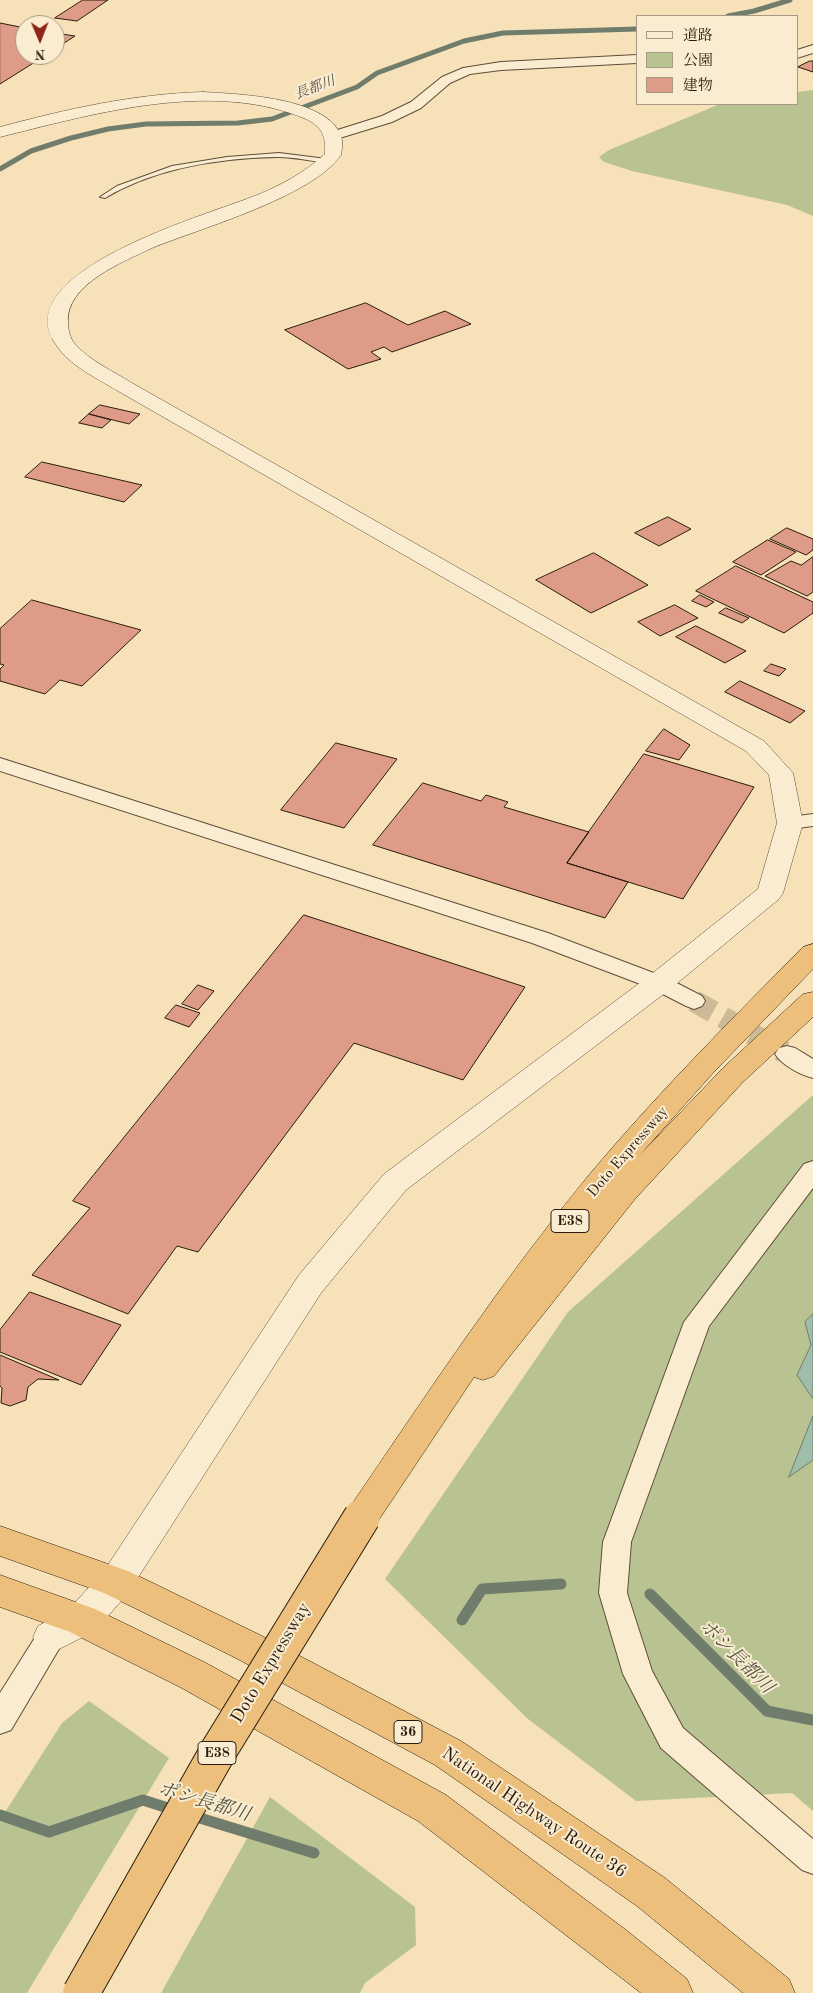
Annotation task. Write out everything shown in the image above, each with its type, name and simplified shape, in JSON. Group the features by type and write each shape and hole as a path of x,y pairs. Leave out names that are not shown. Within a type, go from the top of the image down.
{"highway":[{"name":"Doto Expressway","path":"81,1993 160,1849 284,1639 362,1517 497,1317 598,1185 704,1064 813,953"},
{"name":"Doto Expressway","path":"362,1517 624,1192 733,1075 813,1001"},
{"name":"National Highway Route 36","path":"0,1541 116,1582 246,1646 448,1753 651,1892 775,1993"},
{"path":"0,1591 66,1629 192,1675 432,1808 612,1944 673,1993"}],"street":[{"path":"798,54 813,49"},
{"path":"333,136 387,119 416,105 446,80 467,71 501,66 636,59"},
{"path":"0,132 112,104 151,99 208,96 250,100 302,113 326,127 333,136 333,156 316,172 286,189 149,243 110,262 80,281 64,297 57,323 62,340 77,357 125,387 755,746 781,773 801,822 770,893 659,983 395,1182 310,1284 116,1582 66,1629 0,1720"},
{"path":"0,764 540,938 659,983 694,1001"},
{"path":"787,1054 813,1070"},
{"path":"813,1170 697,1322 617,1542 613,1593 638,1674 672,1738 813,1859"}],"lane":[{"path":"102,197 119,187 172,168 227,158 279,155 327,161"}],"green space":[{"path":"813,90 813,216 787,205 632,171 604,162 599,157 609,150 718,105 798,105 798,92"},
{"path":"813,1095 813,1811 792,1793 636,1801 528,1719 385,1579 568,1312"},
{"path":"89,1701 169,1758 27,1993 0,1993 0,1820 62,1723"},
{"path":"270,1797 415,1907 416,1945 365,1983 360,1993 161,1993"}],"shaded area":[{"path":"813,1314 813,1399 797,1375 811,1345 805,1322"},
{"path":"813,1416 813,1460 789,1477"}],"building":[{"path":"83,0 108,0 77,21 65,19 65,15 60,15"},
{"path":"0,23 15,26 15,65 30,65 0,84"},
{"path":"65,34 75,36 65,42"},
{"path":"813,61 813,72 798,67"},
{"path":"366,303 408,325 445,311 471,324 392,352 384,347 371,352 381,359 348,369 285,330"},
{"path":"100,405 140,414 129,424 89,414"},
{"path":"89,414 111,420 102,428 79,423"},
{"path":"42,462 142,485 124,502 25,477"},
{"path":"668,517 691,529 659,546 635,533"},
{"path":"787,528 813,539 813,550 806,555 770,539"},
{"path":"768,540 796,552 761,575 733,562"},
{"path":"594,553 648,585 591,613 536,580"},
{"path":"813,557 813,592 807,596 765,576 791,561 801,565"},
{"path":"736,566 813,602 813,613 784,633 696,591"},
{"path":"700,595 714,602 706,607 692,601"},
{"path":"32,600 141,630 82,686 60,680 45,694 0,681 0,669 4,665 0,664 0,629"},
{"path":"675,605 698,618 660,636 638,622"},
{"path":"726,608 749,618 742,623 719,613"},
{"path":"696,626 746,651 725,663 676,637"},
{"path":"771,664 786,669 779,676 764,671"},
{"path":"740,681 805,711 790,723 725,692"},
{"path":"664,729 690,745 679,760 646,751"},
{"path":"336,743 397,759 344,828 281,810"},
{"path":"644,754 754,787 683,899 567,863"},
{"path":"423,783 481,801 486,795 508,802 504,807 589,832 567,863 628,882 605,918 373,845"},
{"path":"304,915 525,987 463,1080 354,1043 198,1252 177,1246 128,1314 32,1275 90,1208 73,1201"},
{"path":"198,985 214,991 198,1010 182,1004"},
{"path":"176,1005 200,1013 189,1027 165,1018"},
{"path":"30,1292 121,1325 81,1385 0,1352 0,1330"},
{"path":"0,1355 59,1380 38,1379 28,1387 26,1400 10,1406 1,1403"}],"waterway":[{"name":"長都川","path":"733,15 790,0"},
{"name":"長都川","path":"0,169 31,151 71,138 108,129 146,124 238,123 272,119 357,87 377,73 464,41 503,33 636,29"},
{"name":"ポシ長都川","path":"462,1620 482,1589 561,1584"},
{"name":"ポシ長都川","path":"650,1594 767,1711 813,1720"},
{"name":"ポシ長都川","path":"0,1815 49,1832 143,1800 177,1811"},
{"name":"ポシ長都川","path":"190,1815 314,1853"}],"tunnel":[{"path":"694,1001 784,1052"}]}
